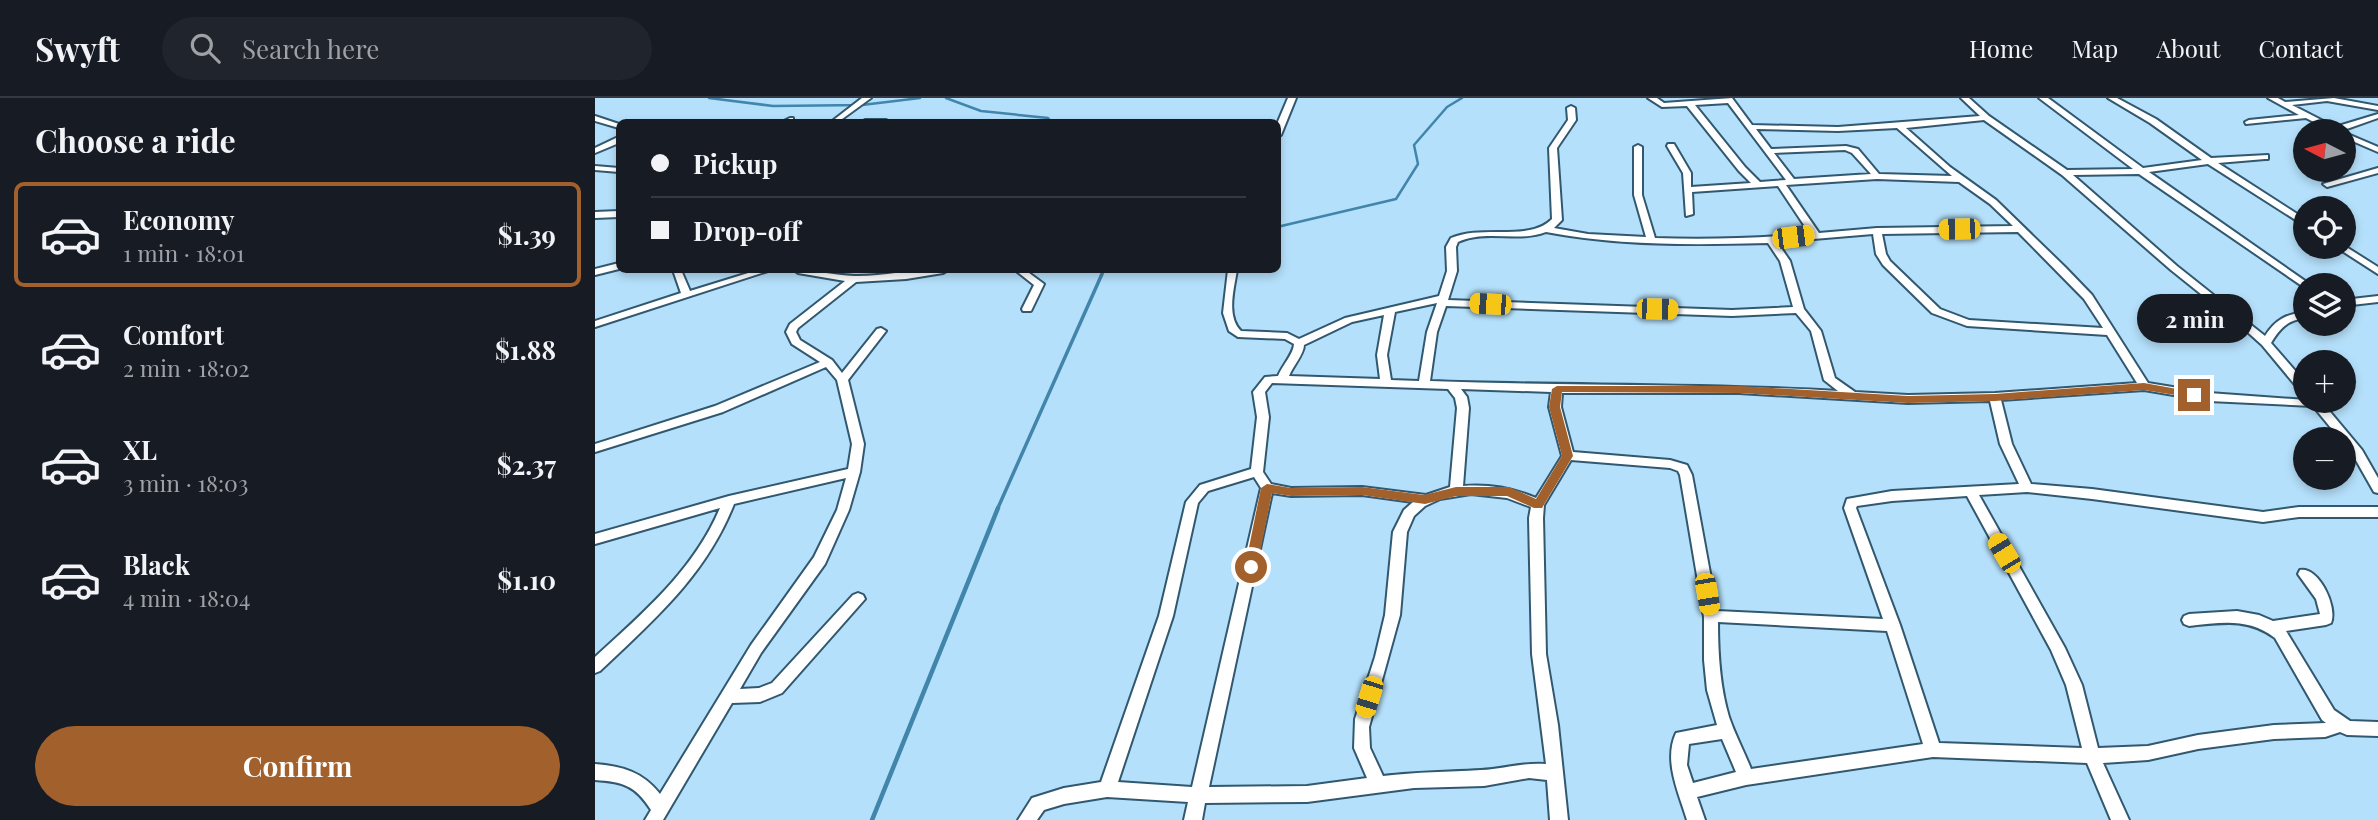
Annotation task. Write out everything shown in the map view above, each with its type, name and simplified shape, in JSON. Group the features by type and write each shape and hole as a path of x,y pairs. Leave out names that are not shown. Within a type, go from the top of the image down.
{"street":[{"path":"838,119 866,98"},
{"path":"1279,98 1292,99 1281,125"},
{"path":"1652,98 1662,105 1729,99 1791,182"},
{"path":"1965,99 1978,98"},
{"path":"2043,98 2141,171 2293,277"},
{"path":"2112,98 2153,121 2293,215"},
{"path":"2272,98 2313,119"},
{"path":"1965,99 1986,118 2065,173 2174,268 2266,343 2293,375"},
{"path":"2284,104 2322,99 2378,108"},
{"path":"1690,104 1757,184"},
{"path":"1547,230 1557,220 1553,148 1572,120 1571,108"},
{"path":"2249,122 2307,116"},
{"path":"2356,125 2378,116"},
{"path":"595,118 616,126"},
{"path":"1751,127 1853,128 1986,118"},
{"path":"1899,125 1959,178 1993,202 2088,297 2144,386"},
{"path":"2356,140 2378,150"},
{"path":"595,151 616,141"},
{"path":"1671,146 1687,173 1689,214"},
{"path":"1638,147 1638,194 1651,240"},
{"path":"1769,151 1846,148 1855,151 1877,176"},
{"path":"2065,173 2141,171 2210,161 2265,157"},
{"path":"595,168 616,170"},
{"path":"2327,184 2378,170"},
{"path":"1687,190 1877,176 1959,178"},
{"path":"1780,183 1815,234"},
{"path":"595,215 616,214"},
{"path":"1425,384 1432,332 1452,271 1451,247 1459,237 1547,230 1588,237 1683,242 1771,240 1815,234 1877,231 2020,229"},
{"path":"1877,231 1881,254 1886,263 1936,311 1949,318 1967,323 2110,332"},
{"path":"1771,240 1785,261 1798,310 1816,331 1830,380 1853,396"},
{"path":"2356,257 2378,271"},
{"path":"595,272 616,267"},
{"path":"678,273 686,293"},
{"path":"595,324 756,273"},
{"path":"816,273 853,279 924,273"},
{"path":"1023,273 1039,284 1027,309"},
{"path":"1231,273 1228,314 1233,331 1238,334 1287,336 1299,343"},
{"path":"657,815 756,649 806,583 824,553 843,510 854,472 858,444 842,380 828,362 796,342 791,332 794,326 853,279"},
{"path":"2356,301 2378,299"},
{"path":"1299,343 1349,320 1443,300 1732,313 1798,310"},
{"path":"2365,300 2378,311"},
{"path":"1386,383 1382,355 1390,312"},
{"path":"2266,343 2279,322 2293,316"},
{"path":"842,380 881,331"},
{"path":"1282,379 1286,368 1299,350 1299,343"},
{"path":"595,448 719,409 828,362"},
{"path":"1193,820 1267,488 1257,472 1263,416 1259,391 1269,379 1557,389 1739,389 1908,399 1995,397 2144,386 2209,397 2293,401"},
{"path":"1451,385 1461,397 1463,408 1456,492"},
{"path":"1557,389 1555,407 1567,456 1538,505 1537,627 1559,820"},
{"path":"1995,397 1999,431 2005,448 2027,488"},
{"path":"2325,413 2358,453 2378,489"},
{"path":"1567,456 1670,464 1683,468 1711,617 1714,676 1726,731 1739,754 1747,777"},
{"path":"595,539 729,501 854,472"},
{"path":"1107,789 1166,616 1192,502 1204,488 1257,472"},
{"path":"1267,488 1291,492 1362,491 1425,499"},
{"path":"1933,750 1850,504 1857,500 2027,488 2263,517 2299,512 2378,512"},
{"path":"1379,785 1362,746 1363,718 1378,672 1394,605 1401,528 1406,515 1425,499 1436,494 1456,492 1509,491 1538,505"},
{"path":"1971,492 2058,648 2074,685 2092,755 2120,820"},
{"path":"595,667 656,608 699,561 711,543 729,501"},
{"path":"2273,627 2326,619 2328,611 2324,600 2305,574"},
{"path":"729,696 760,695 777,688 858,599"},
{"path":"2189,620 2242,616 2273,627 2280,634 2328,715 2341,725 2356,730 2378,729"},
{"path":"1711,617 1893,625"},
{"path":"1688,792 1747,777 1933,750 2092,755 2148,753 2198,742 2274,732 2325,730 2341,725"},
{"path":"1696,820 1679,765 1682,738 1726,731"},
{"path":"1027,820 1038,804 1064,796 1107,789 1197,795 1307,794 1415,780 1484,778 1529,770 1554,773"},
{"path":"595,772 634,778 646,786 657,815"}],"waterway":[{"path":"709,98 773,106 862,105 920,98"},
{"path":"946,98 981,111 1049,119"},
{"path":"1281,226 1396,199 1418,164 1414,145 1447,107 1462,98"},
{"path":"997,510 1102,274"},
{"path":"872,820 998,508"}],"route":[{"path":"1251,567 1267,488 1291,492 1362,491 1425,499 1436,494 1456,492 1509,491 1538,505 1567,456 1555,407 1557,389 1739,389 1908,399 1995,397 2144,386 2194,395"}]}
